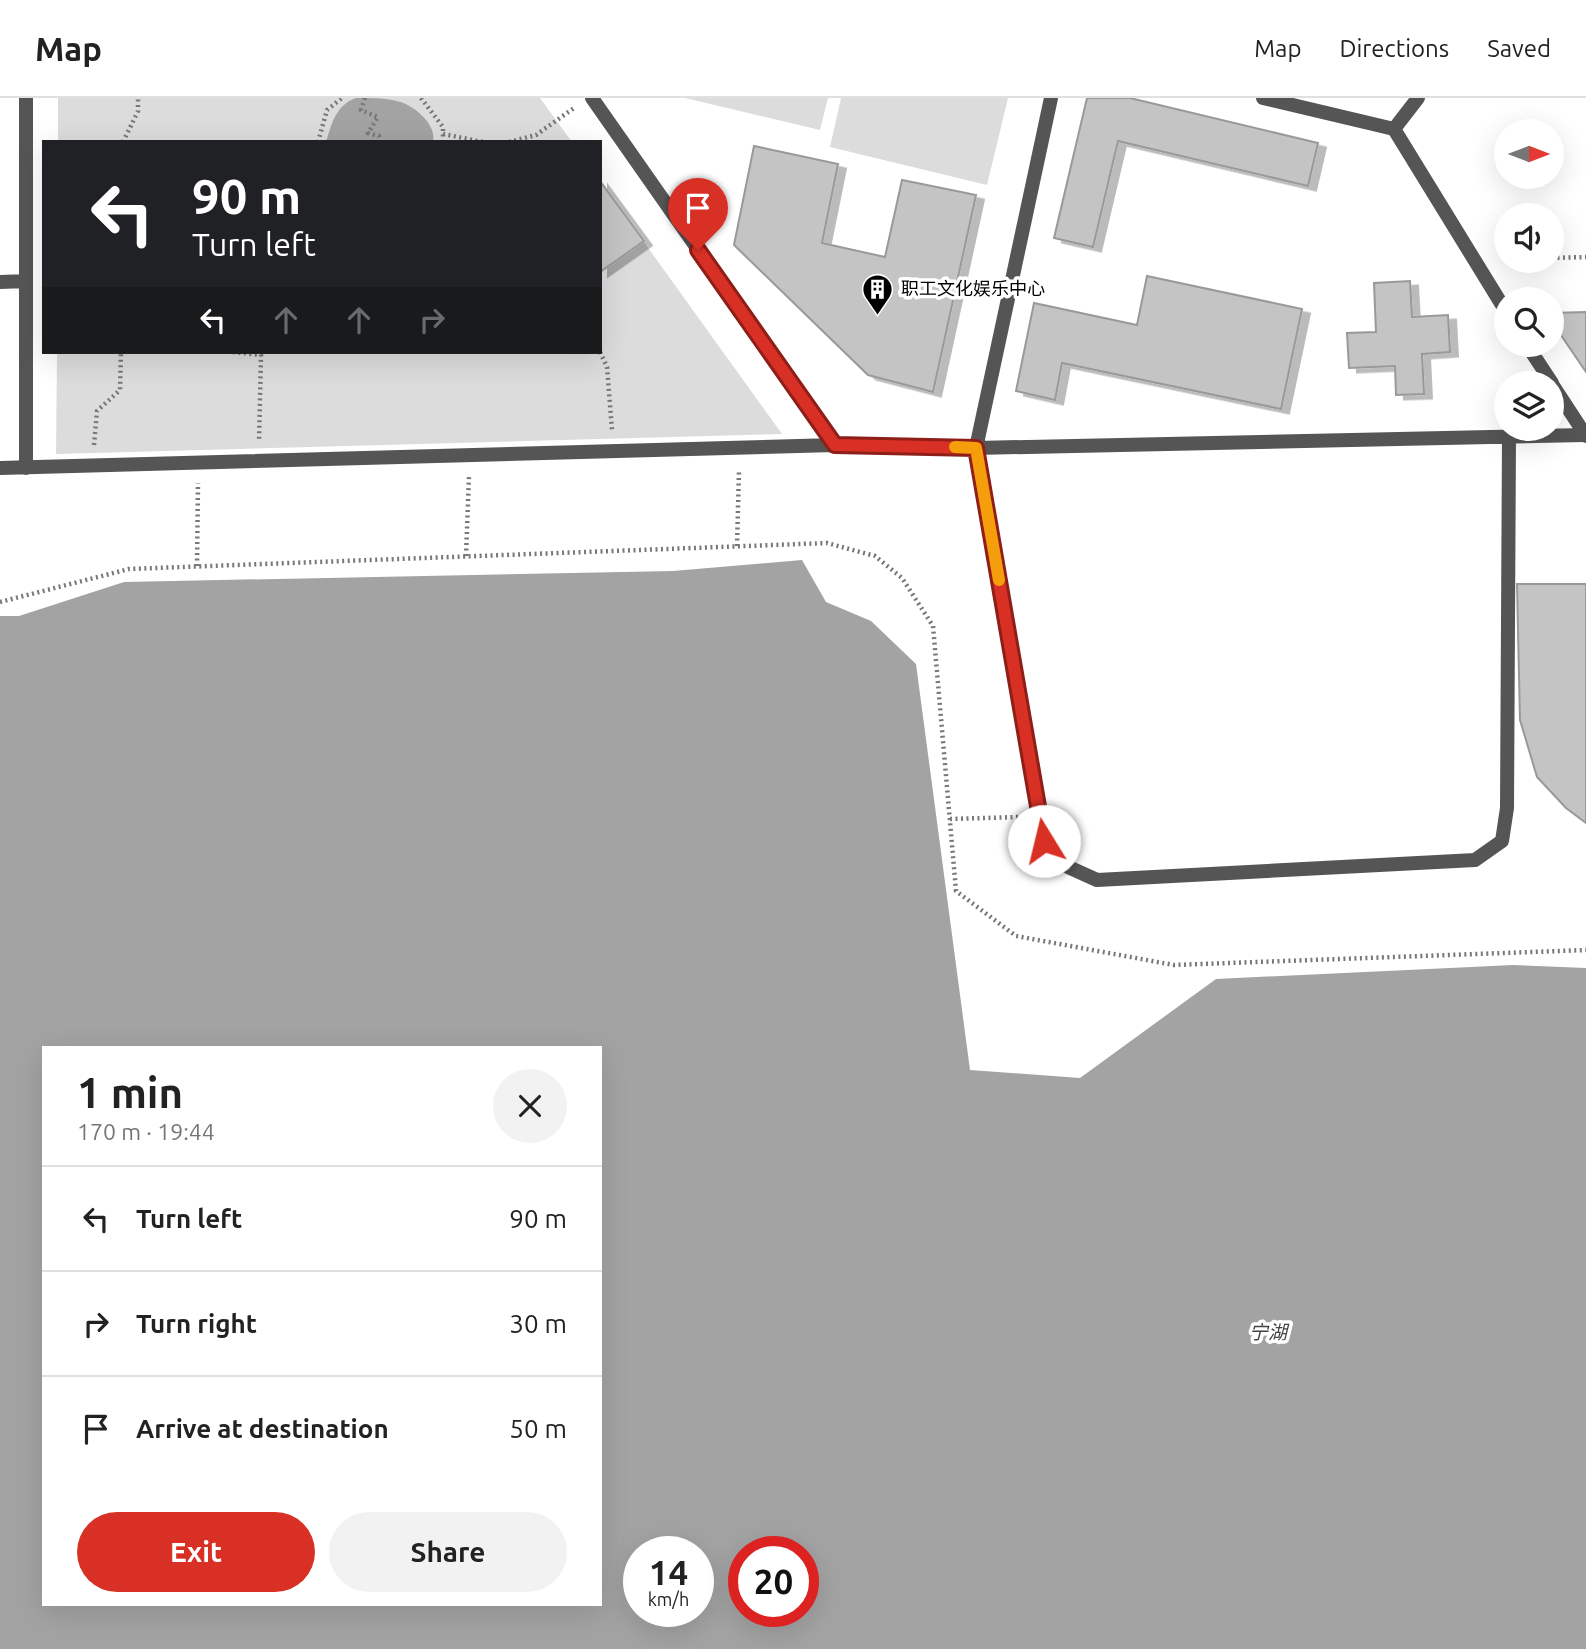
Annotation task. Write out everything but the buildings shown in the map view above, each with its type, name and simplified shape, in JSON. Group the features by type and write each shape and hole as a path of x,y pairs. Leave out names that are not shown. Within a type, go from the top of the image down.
{"street":[{"path":"26,98 26,468"},
{"path":"592,98 835,445"},
{"path":"1051,98 976,448 1044,841 1066,866 1097,880 1475,860 1502,841 1507,808 1509,441"},
{"path":"1263,98 1394,129 1494,292"},
{"path":"1394,129 1418,98"},
{"path":"0,282 26,281"},
{"path":"1564,402 1586,436"},
{"path":"1564,436 1586,436"},
{"path":"0,468 835,445 976,448 1494,437"}],"path":[{"path":"124,140 138,111 138,98"},
{"path":"318,140 327,110 342,98"},
{"path":"365,98 361,110 378,117 368,133 379,136 380,140"},
{"path":"421,98 443,127 443,140"},
{"path":"517,140 536,135 576,106"},
{"path":"443,134 473,140"},
{"path":"1564,258 1586,257"},
{"path":"93,466 97,411 120,390 121,354"},
{"path":"259,462 262,354"},
{"path":"601,354 607,367 614,452"},
{"path":"737,546 740,448"},
{"path":"466,556 469,456"},
{"path":"197,566 198,463"},
{"path":"0,602 129,569 827,543 875,555 902,578 933,626 956,891 1016,936 1174,965 1586,950"},
{"path":"950,819 1041,816"}],"shaded area":[{"path":"58,98 540,98 571,140 58,140"},
{"path":"685,98 828,98 820,130"},
{"path":"841,98 1008,98 987,185 830,147"},
{"path":"602,184 782,434 56,454 57,354 602,354"}],"water":[{"path":"356,98 388,99 405,104 420,113 429,124 433,140 327,140 339,110"},
{"name":"宁湖","path":"802,560 826,602 871,621 916,664 970,1070 1080,1078 1216,979 1513,965 1586,968 1586,1649 0,1649 0,616 19,616 124,582 673,571"}],"slow traffic":[{"path":"955,447 976,448 999,580"}],"place":[{"name":"职工文化娱乐中心","path":"878,316"}],"route":[{"path":"698,250 835,445 976,448 1044,841"}]}
